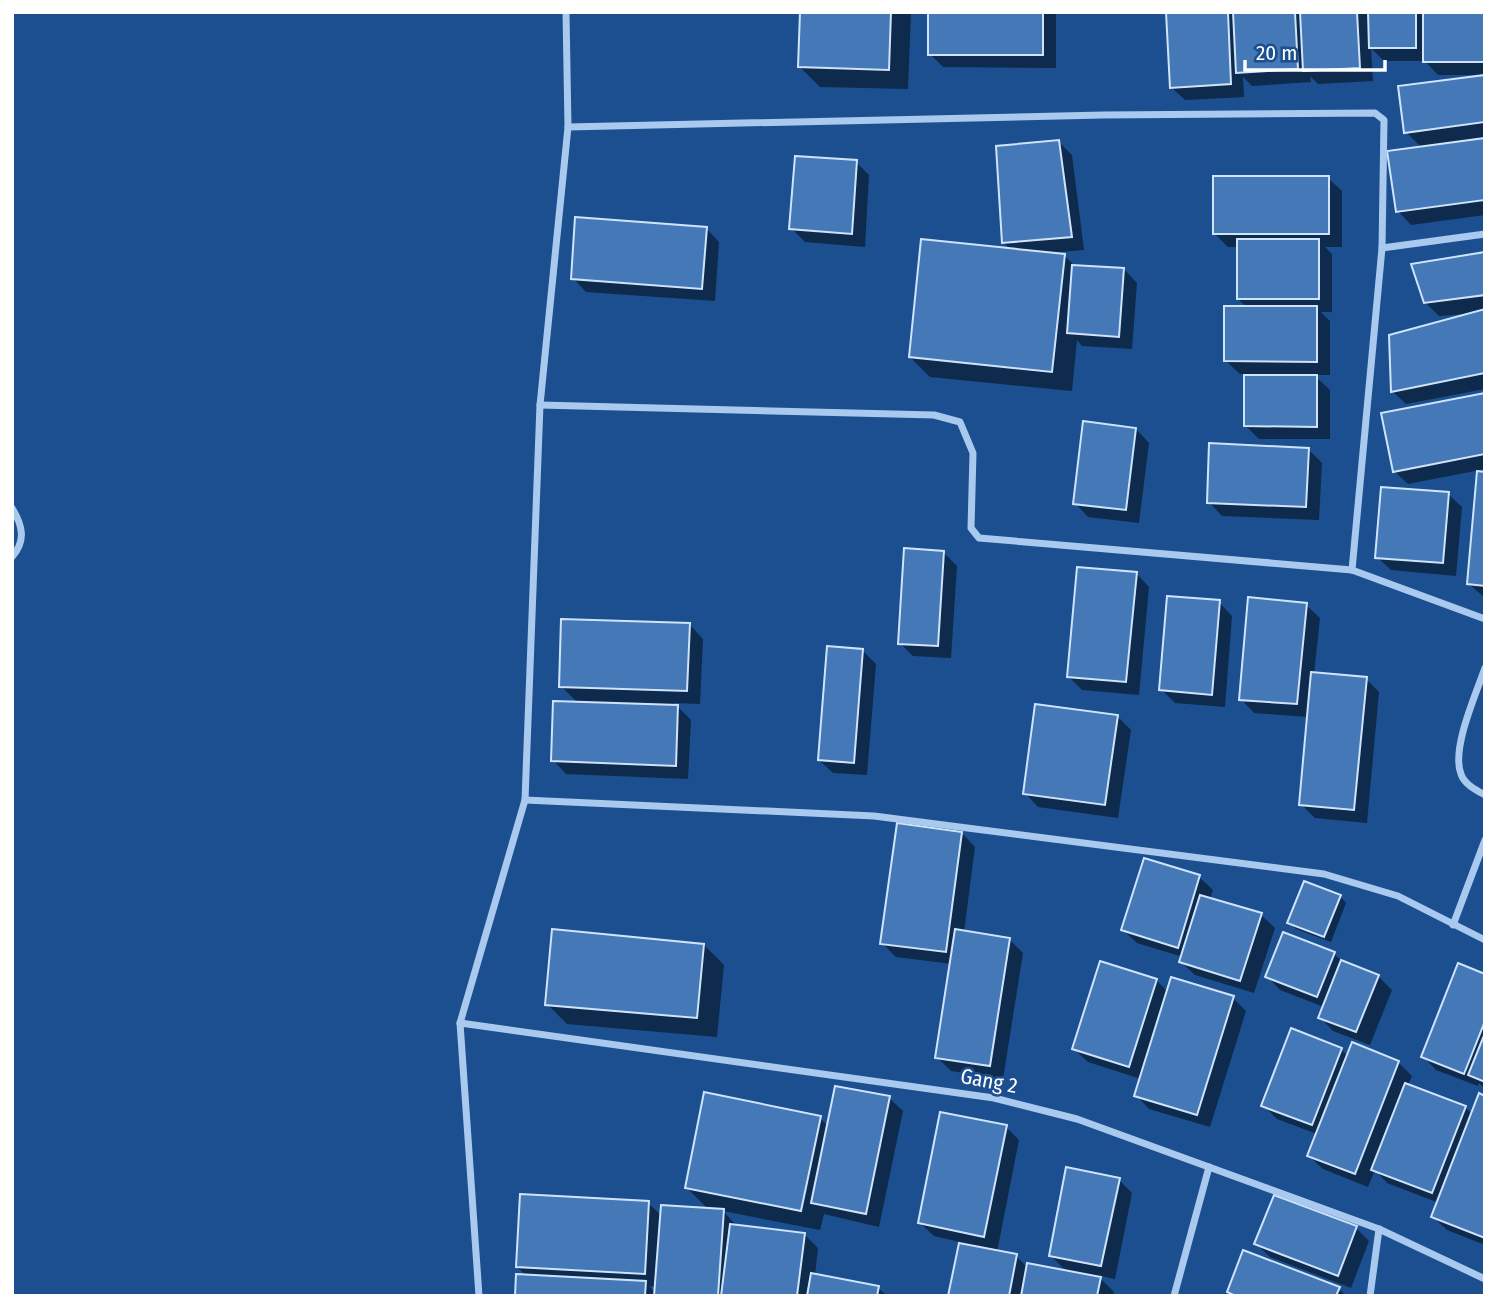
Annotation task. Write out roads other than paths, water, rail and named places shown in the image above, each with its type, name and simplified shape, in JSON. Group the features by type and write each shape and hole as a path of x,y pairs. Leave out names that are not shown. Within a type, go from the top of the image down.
{"street":[{"path":"479,1296 460,1023 525,800 540,405 568,127 566,12"},
{"path":"568,127 1103,115 1376,113 1384,120 1382,248 1352,570"},
{"path":"1382,248 1485,234"},
{"path":"540,405 934,415 960,422 973,453 971,528 979,538 1352,570 1485,620"},
{"path":"12,508 23,531 21,546 12,557"},
{"path":"1485,668 1458,759 1461,776 1472,789 1485,795"},
{"path":"525,800 874,816 1312,872 1398,896 1485,940"},
{"path":"1453,925 1485,840"},
{"name":"Gang 2","path":"460,1023 993,1098 1077,1119 1379,1229 1485,1279"},
{"path":"1174,1296 1209,1167"},
{"path":"1370,1296 1379,1229"}]}
